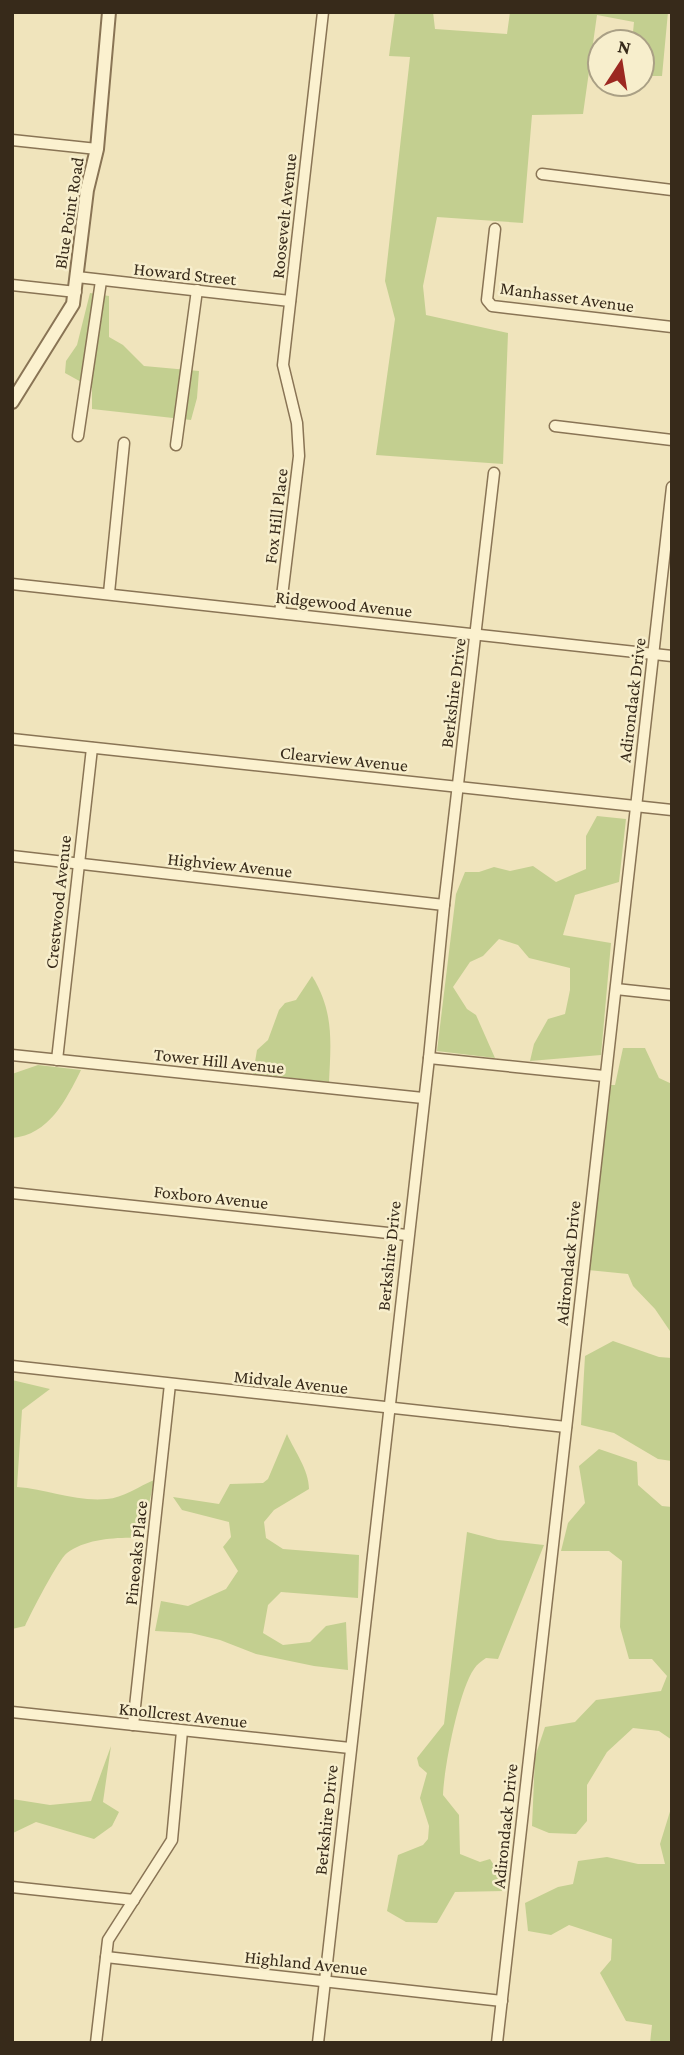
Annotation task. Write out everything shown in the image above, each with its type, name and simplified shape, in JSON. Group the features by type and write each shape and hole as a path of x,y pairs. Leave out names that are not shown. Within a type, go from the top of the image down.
{"street":[{"name":"Blue Point Road","path":"12,402 73,304 76,292 87,190 97,149 109,12"},
{"name":"Roosevelt Avenue","path":"297,423 284,365 323,12"},
{"path":"12,140 97,149"},
{"path":"542,174 672,190"},
{"name":"Manhasset Avenue","path":"495,229 487,300 492,306 672,327"},
{"name":"Howard Street","path":"77,277 290,301"},
{"path":"78,436 102,281"},
{"path":"12,285 76,292"},
{"path":"176,445 197,290"},
{"name":"Fox Hill Place","path":"280,613 299,456 297,423"},
{"path":"555,426 672,440"},
{"path":"109,593 124,443"},
{"name":"Berkshire Drive","path":"318,2043 494,473"},
{"name":"Adirondack Drive","path":"497,2043 672,487"},
{"name":"Ridgewood Avenue","path":"12,583 672,656"},
{"name":"Clearview Avenue","path":"12,739 672,810"},
{"name":"Crestwood Avenue","path":"57,1060 92,748"},
{"name":"Highview Avenue","path":"12,856 444,905"},
{"path":"616,989 672,995"},
{"name":"Tower Hill Avenue","path":"12,1055 423,1098"},
{"path":"429,1058 604,1076"},
{"name":"Foxboro Avenue","path":"12,1193 407,1235"},
{"name":"Midvale Avenue","path":"12,1366 566,1427"},
{"name":"Pineoaks Place","path":"133,1725 170,1384"},
{"name":"Knollcrest Avenue","path":"12,1712 350,1748"},
{"path":"96,2043 108,1940 172,1840 182,1731"},
{"path":"12,1887 134,1900"},
{"name":"Highland Avenue","path":"106,1957 502,2001"}],"green space":[{"path":"395,12 433,12 435,29 507,34 510,12 668,12 662,76 656,76 656,28 633,28 634,22 597,15 595,28 586,28 586,93 583,114 532,115 523,223 437,217 423,286 426,315 508,333 503,464 376,455 395,319 385,281 410,57 389,56"},
{"path":"90,293 109,296 109,337 123,345 144,366 199,371 197,398 191,420 92,409 92,388 65,373 66,361 77,345"},
{"path":"597,816 626,819 619,882 575,895 563,935 611,943 601,1055 530,1061 534,1044 548,1019 565,1014 570,990 570,968 529,958 518,945 499,939 483,956 470,962 453,987 467,1009 476,1015 495,1058 437,1051 456,894 465,872 479,872 494,867 510,871 533,866 556,882 586,869 586,836"},
{"path":"312,976 328,1014 329,1082 253,1074 257,1050 268,1040 279,1010 285,1003 296,1000"},
{"path":"623,1048 645,1048 659,1078 672,1084 672,1334 655,1309 633,1286 628,1274 588,1270 610,1085 615,1085"},
{"path":"38,1065 81,1070 62,1104 46,1123 25,1135 12,1138 12,1074"},
{"path":"613,1341 659,1357 672,1358 672,1461 658,1459 614,1433 581,1425 585,1356"},
{"path":"12,1380 50,1389 22,1410 17,1487 84,1499 107,1499 125,1494 154,1480 142,1538 93,1541 67,1553 51,1576 25,1626 12,1629"},
{"path":"287,1434 304,1468 309,1489 274,1510 264,1522 266,1538 283,1549 359,1555 358,1598 281,1592 268,1605 263,1633 283,1645 310,1642 326,1626 346,1622 348,1670 256,1654 220,1640 191,1633 155,1631 161,1601 188,1606 226,1589 238,1571 223,1547 231,1537 229,1522 182,1510 173,1497 219,1504 230,1484 263,1483 268,1479"},
{"path":"599,1449 637,1462 638,1485 662,1506 672,1507 672,1740 659,1731 633,1728 607,1752 587,1785 587,1821 576,1834 549,1833 532,1826 535,1757 545,1727 575,1722 596,1700 661,1691 667,1676 652,1659 629,1659 620,1627 622,1561 609,1551 561,1551 568,1523 585,1503 579,1466"},
{"path":"467,1532 498,1540 544,1545 498,1659 486,1658 475,1667 468,1679 453,1729 444,1782 443,1795 459,1815 460,1854 480,1862 490,1859 504,1881 504,1891 455,1892 437,1923 406,1922 387,1911 398,1855 423,1845 428,1839 429,1826 420,1798 427,1773 419,1766 417,1758 444,1724"},
{"path":"111,1746 103,1802 119,1812 112,1826 94,1839 36,1822 13,1833 12,1799 50,1805 91,1801"},
{"path":"672,1805 672,2043 650,2043 652,2025 626,2021 600,1973 611,1960 612,1939 569,1925 551,1935 528,1931 525,1903 558,1887 573,1884 578,1861 607,1857 638,1864 665,1864 660,1844"}]}
